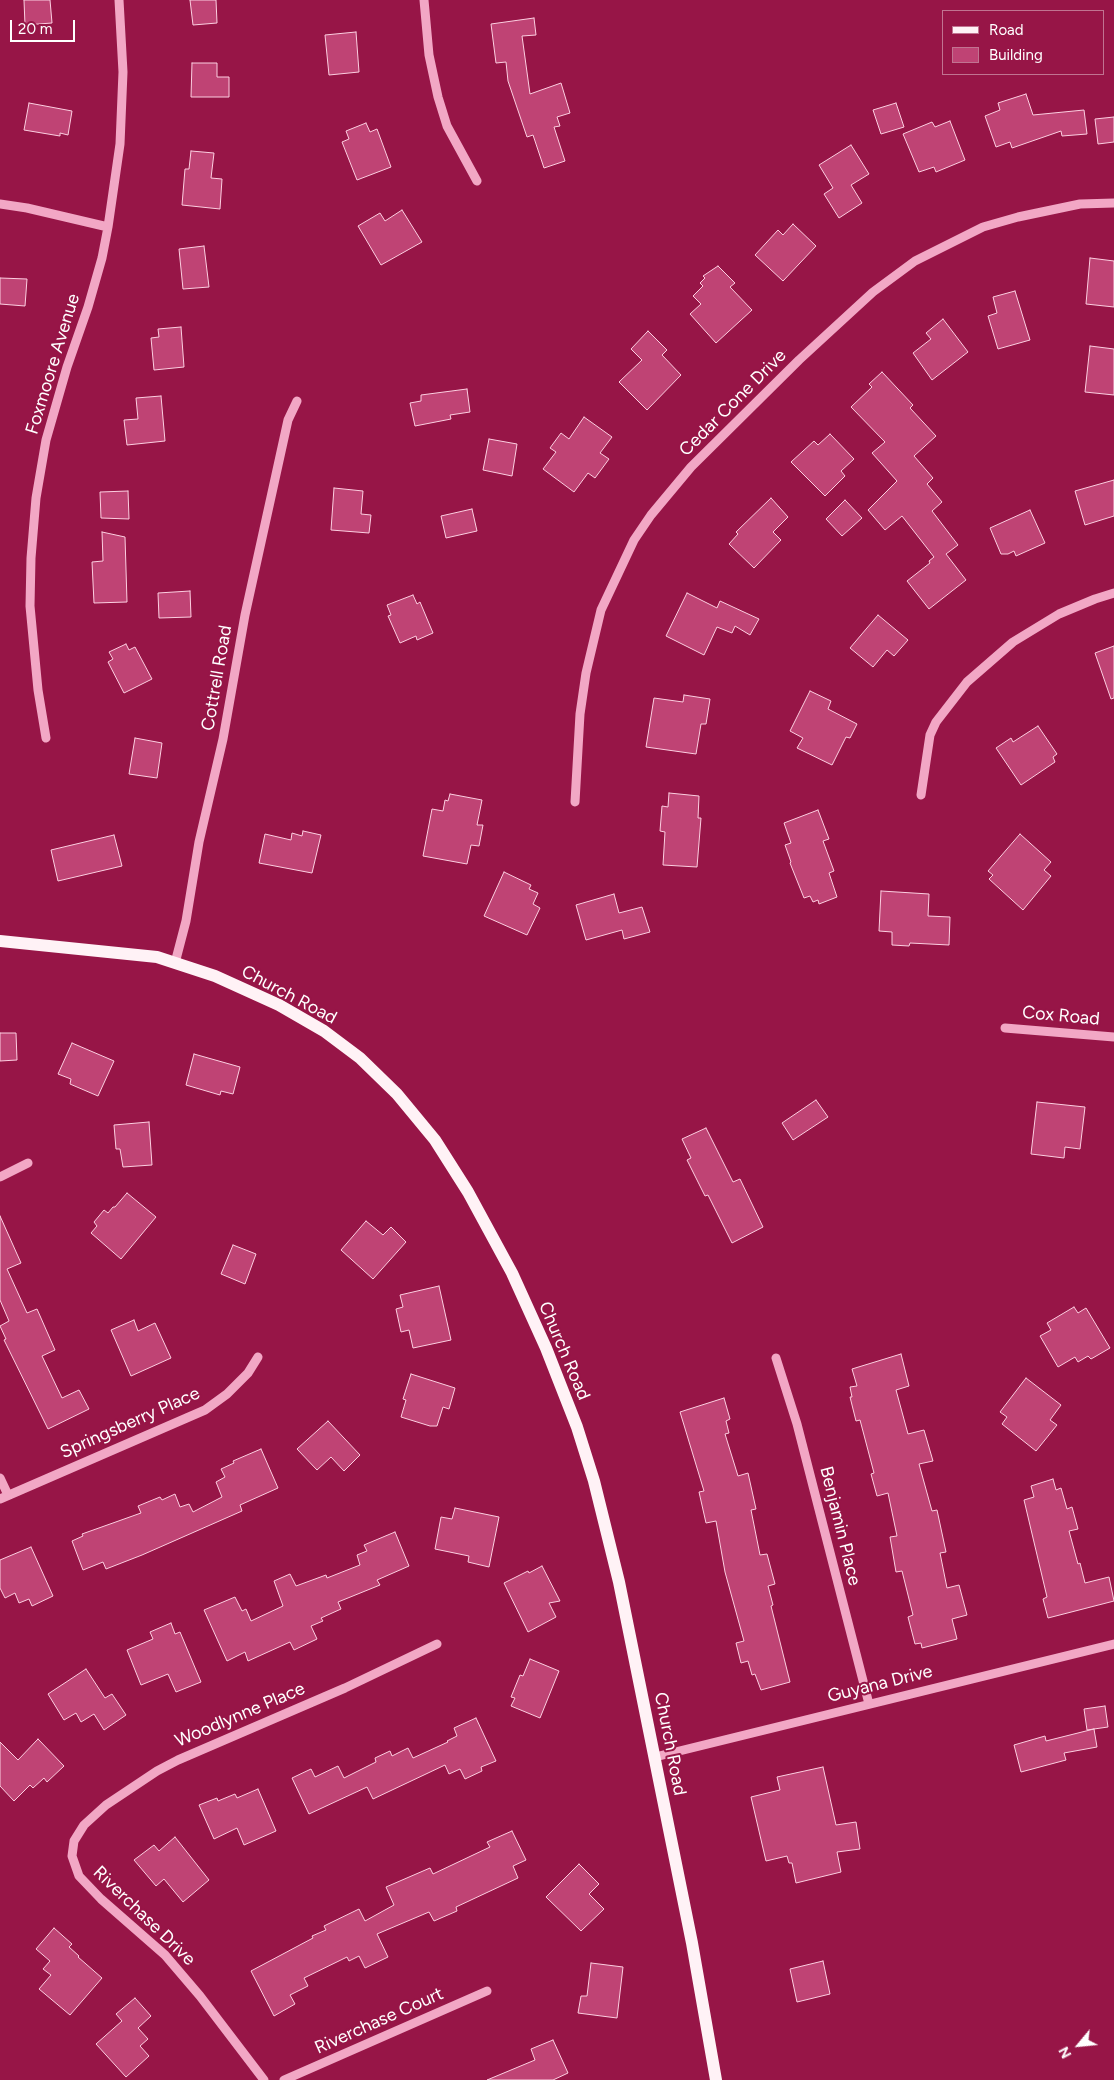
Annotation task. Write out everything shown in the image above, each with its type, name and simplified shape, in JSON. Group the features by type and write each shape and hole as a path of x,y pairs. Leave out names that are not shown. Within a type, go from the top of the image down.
{"main road":[{"name":"Church Road","path":"0,941 157,957 215,976 279,1005 324,1031 360,1058 397,1094 434,1140 468,1192 515,1281 546,1348 577,1427 594,1481 619,1582 655,1758 692,1943 716,2080"}],"street":[{"name":"Foxmoore Avenue","path":"46,738 37,681 30,606 31,558 36,498 46,440 67,366 88,307 102,258 108,226 120,144 123,72 119,0"},
{"path":"424,0 429,55 438,97 447,126 477,181"},
{"name":"Cedar Cone Drive","path":"574,802 580,714 586,673 601,610 634,540 651,514 691,467 799,360 873,292 915,261 983,227 1018,216 1080,204 1114,203"},
{"path":"0,204 108,226"},
{"name":"Cottrell Road","path":"175,962 186,921 199,842 222,738 245,615 288,420 297,401"},
{"path":"922,795 930,735 936,722 967,682 1013,642 1059,614 1095,599 1114,594"},
{"name":"Cox Road","path":"1004,1028 1114,1037"},
{"path":"0,1177 28,1163"},
{"name":"Springsberry Place","path":"4,1497 205,1410 227,1394 248,1373 258,1357"},
{"name":"Benjamin Place","path":"776,1358 797,1424 869,1704"},
{"path":"0,1478 4,1497"},
{"name":"Woodlynne Place","path":"74,1841 84,1825 106,1805 164,1767 345,1688 437,1644"},
{"name":"Guyana Drive","path":"655,1758 1114,1644"},
{"name":"Riverchase Drive","path":"74,1841 72,1856 78,1876 164,1955 200,1996 264,2080"},
{"name":"Riverchase Court","path":"284,2080 488,1991"}],"building":[{"path":"24,0 50,0 52,23 25,25"},
{"path":"190,0 216,0 217,23 193,25"},
{"path":"534,18 536,35 522,36 530,94 561,83 570,113 557,117 560,126 554,127 565,161 544,168 533,135 527,137 508,81 506,62 496,63 491,24"},
{"path":"356,32 359,72 329,75 325,35"},
{"path":"192,63 217,63 217,77 229,77 229,97 191,97"},
{"path":"1026,94 1033,115 1084,110 1087,134 1062,136 1061,131 1012,148 1010,142 996,147 985,116 1000,110 998,103"},
{"path":"29,103 72,111 68,135 60,133 60,136 24,130"},
{"path":"896,103 904,127 881,134 873,110"},
{"path":"1114,117 1114,142 1098,144 1095,119"},
{"path":"950,121 965,160 936,172 934,167 919,172 903,134 932,122 935,127"},
{"path":"366,123 370,132 377,129 391,167 357,180 342,142 349,139 346,131"},
{"path":"851,145 869,174 851,185 862,203 839,218 824,194 833,188 819,165"},
{"path":"191,151 214,153 211,178 222,179 220,209 182,205 185,169 189,169"},
{"path":"402,210 422,242 381,265 358,226 380,213 385,221"},
{"path":"793,224 816,246 783,281 755,255 778,230 783,235"},
{"path":"204,246 209,287 183,289 179,249"},
{"path":"1090,258 1114,261 1114,307 1086,304"},
{"path":"718,266 735,283 730,287 752,310 716,343 690,314 701,304 693,296 703,286 700,283 705,278 703,276"},
{"path":"0,278 27,279 25,306 0,304"},
{"path":"1015,291 1030,340 998,349 988,316 997,313 993,297"},
{"path":"943,319 968,352 932,380 913,353 931,339 926,333"},
{"path":"181,327 184,367 154,370 151,338 159,337 158,329"},
{"path":"648,331 667,350 662,355 681,375 647,410 619,382 642,360 631,349"},
{"path":"1090,346 1114,349 1114,395 1085,392"},
{"path":"882,372 913,405 910,408 936,436 914,456 933,478 927,484 942,502 932,511 958,545 946,554 966,580 929,609 907,581 930,563 929,561 934,557 902,516 885,530 868,510 897,481 872,453 885,442 851,407 872,387 869,384"},
{"path":"467,389 470,412 450,415 451,419 415,426 410,403 421,401 421,395"},
{"path":"161,396 165,441 127,445 124,420 138,419 136,398"},
{"path":"584,417 612,437 600,453 609,459 595,478 588,473 574,492 543,469 556,452 550,448 561,433 569,439"},
{"path":"830,434 854,459 841,471 845,476 825,496 791,462 814,441 818,445"},
{"path":"489,439 517,444 512,476 483,470"},
{"path":"1114,480 1114,516 1085,525 1075,491"},
{"path":"334,488 363,491 361,514 371,515 369,533 331,530"},
{"path":"128,491 129,519 101,518 100,492"},
{"path":"771,498 788,517 773,532 781,540 754,568 729,544 738,534 736,532"},
{"path":"845,500 862,518 842,536 826,519"},
{"path":"472,509 477,531 446,538 441,516"},
{"path":"1030,510 1045,543 1016,556 1014,551 1008,554 1001,554 990,528"},
{"path":"102,532 125,537 127,602 94,603 92,562 103,561"},
{"path":"190,591 191,617 159,618 158,593"},
{"path":"687,593 717,608 720,601 759,619 750,635 735,626 732,633 717,627 704,655 666,636"},
{"path":"413,595 417,604 420,602 433,633 417,640 416,636 400,643 388,616 391,615 387,605"},
{"path":"878,615 908,640 894,656 887,650 873,667 850,648"},
{"path":"126,644 129,650 135,647 152,679 124,693 108,662 113,659 109,652"},
{"path":"1114,646 1114,698 1111,699 1095,653"},
{"path":"810,691 831,701 828,709 857,724 850,738 846,737 832,765 797,748 803,738 790,731"},
{"path":"684,695 710,699 706,724 701,724 696,754 646,747 654,698 683,702"},
{"path":"1038,726 1057,754 1053,757 1055,762 1021,785 996,748 1011,738 1013,742"},
{"path":"135,738 162,743 157,778 129,774"},
{"path":"669,793 699,796 698,818 701,818 697,867 663,865 665,832 660,831 662,806 668,807"},
{"path":"450,794 482,800 477,825 483,825 479,846 471,845 467,864 423,856 432,809 443,811 445,800 448,801"},
{"path":"818,810 829,839 823,841 834,871 829,873 837,897 819,904 818,900 813,902 810,896 804,898 785,845 791,843 784,823"},
{"path":"303,831 321,835 312,873 259,863 265,834 291,840 292,833 302,836"},
{"path":"1020,834 1051,862 1044,870 1051,876 1023,910 989,879 993,875 988,871"},
{"path":"114,835 122,866 58,881 51,850"},
{"path":"504,872 531,885 529,889 538,893 533,904 540,908 527,935 484,916"},
{"path":"881,891 929,894 928,916 950,917 949,945 910,943 909,946 892,945 892,932 879,931"},
{"path":"614,894 619,913 642,907 650,932 624,939 622,930 586,940 576,905"},
{"path":"0,1033 16,1033 17,1060 0,1061"},
{"path":"72,1043 114,1061 98,1096 70,1084 71,1079 58,1074"},
{"path":"194,1054 240,1067 233,1094 221,1091 220,1095 186,1085"},
{"path":"816,1100 828,1117 793,1140 782,1123"},
{"path":"1037,1102 1085,1107 1080,1149 1065,1147 1064,1158 1031,1154"},
{"path":"149,1122 152,1165 123,1167 120,1149 116,1149 114,1125"},
{"path":"706,1128 733,1182 740,1179 763,1227 732,1243 708,1195 705,1196 687,1160 691,1158 682,1139"},
{"path":"127,1193 156,1217 121,1259 91,1233 97,1226 94,1222 104,1210 108,1213"},
{"path":"0,1216 21,1263 7,1269 27,1313 37,1309 55,1350 42,1356 62,1398 79,1390 89,1409 48,1429 4,1340 6,1339 0,1326 9,1321 0,1300"},
{"path":"366,1221 383,1235 391,1227 406,1242 373,1279 341,1250"},
{"path":"233,1245 256,1254 245,1284 221,1274"},
{"path":"439,1286 451,1340 413,1348 409,1330 401,1332 396,1309 403,1307 400,1295"},
{"path":"1074,1307 1078,1313 1086,1308 1110,1348 1091,1359 1088,1356 1078,1362 1075,1357 1058,1367 1040,1336 1051,1330 1047,1323"},
{"path":"134,1320 138,1331 155,1323 171,1358 131,1376 111,1330"},
{"path":"901,1354 909,1386 896,1390 908,1434 924,1430 933,1461 919,1464 932,1511 937,1510 946,1552 940,1553 947,1588 959,1585 967,1615 952,1619 957,1639 922,1648 921,1643 915,1644 908,1617 913,1615 902,1571 896,1572 890,1537 897,1536 888,1493 877,1496 871,1474 874,1473 860,1420 856,1421 850,1397 852,1397 850,1387 857,1386 852,1369"},
{"path":"411,1374 455,1388 449,1409 443,1407 437,1426 430,1426 401,1417 406,1400 403,1399"},
{"path":"1026,1378 1061,1405 1050,1420 1057,1425 1036,1451 1002,1424 1007,1417 1000,1412"},
{"path":"724,1398 730,1419 726,1421 729,1433 725,1434 738,1476 748,1473 756,1509 751,1510 760,1555 767,1554 775,1584 768,1586 773,1605 771,1606 790,1682 761,1690 755,1674 752,1675 748,1661 741,1663 736,1643 744,1641 725,1572 716,1521 706,1523 699,1492 704,1491 680,1412"},
{"path":"328,1421 360,1455 344,1471 331,1457 317,1470 297,1449"},
{"path":"261,1449 278,1488 240,1505 242,1511 142,1555 106,1569 103,1562 83,1570 72,1541 83,1536 82,1534 141,1513 138,1506 160,1497 162,1500 175,1494 180,1507 189,1504 193,1512 222,1497 216,1482 225,1477 221,1469 234,1463 233,1461"},
{"path":"1053,1479 1056,1490 1061,1488 1067,1509 1072,1507 1078,1529 1069,1531 1085,1583 1109,1577 1114,1601 1048,1618 1043,1599 1047,1597 1024,1500 1034,1497 1031,1486"},
{"path":"455,1508 499,1517 489,1567 468,1562 469,1556 435,1549 441,1517 452,1519"},
{"path":"395,1532 409,1566 377,1580 380,1585 338,1602 341,1609 321,1618 323,1621 311,1626 317,1639 294,1650 290,1642 248,1661 245,1652 227,1661 204,1610 235,1597 242,1611 246,1609 251,1621 283,1606 274,1581 290,1574 296,1586 326,1575 327,1578 360,1565 357,1555 367,1551 364,1545"},
{"path":"31,1547 53,1596 32,1606 29,1599 19,1603 15,1593 5,1598 0,1588 0,1560"},
{"path":"542,1566 560,1601 549,1603 556,1617 528,1632 504,1583"},
{"path":"171,1623 175,1634 180,1632 201,1682 176,1692 168,1674 141,1685 127,1650 153,1639 150,1632"},
{"path":"530,1659 559,1671 540,1718 511,1706 515,1698 511,1697 520,1675 523,1676"},
{"path":"86,1669 105,1698 112,1694 126,1715 104,1730 94,1714 81,1722 76,1713 64,1720 48,1694"},
{"path":"1105,1706 1108,1727 1087,1730 1084,1709"},
{"path":"476,1718 496,1761 481,1767 482,1771 465,1779 460,1769 449,1774 445,1765 373,1799 367,1787 309,1814 292,1778 311,1769 315,1777 338,1766 344,1778 376,1762 375,1758 390,1751 392,1756 408,1748 413,1758 448,1742 457,1736 454,1728"},
{"path":"1094,1729 1097,1747 1064,1753 1066,1760 1021,1772 1014,1745 1045,1736 1046,1741"},
{"path":"38,1739 64,1766 47,1782 44,1778 33,1788 30,1785 14,1801 0,1786 0,1742 18,1760"},
{"path":"823,1767 836,1825 856,1822 860,1849 837,1852 841,1872 796,1883 792,1863 789,1863 787,1856 766,1861 751,1797 780,1790 777,1777"},
{"path":"258,1789 276,1831 244,1845 237,1828 214,1839 199,1805 217,1798 218,1801 235,1794 237,1798"},
{"path":"512,1831 526,1860 513,1866 518,1878 456,1907 457,1911 434,1921 429,1912 377,1934 388,1957 365,1968 359,1956 349,1961 347,1957 304,1978 308,1986 290,1995 295,2004 274,2016 251,1971 326,1930 324,1926 359,1909 365,1921 394,1905 386,1887 430,1868 433,1874 490,1847 487,1842"},
{"path":"175,1837 209,1880 183,1902 164,1879 156,1886 134,1860 154,1845 159,1851"},
{"path":"579,1864 599,1884 589,1894 604,1909 581,1931 546,1897"},
{"path":"54,1928 72,1944 69,1947 78,1957 102,1978 70,2015 39,1989 51,1975 43,1969 50,1961 36,1949"},
{"path":"823,1961 830,1994 797,2002 790,1969"},
{"path":"591,1963 623,1967 617,2018 578,2013 581,1996 587,1996"},
{"path":"135,1998 151,2016 138,2028 148,2039 140,2046 149,2056 126,2077 96,2044 122,2021 116,2014"},
{"path":"553,2040 568,2073 553,2080 487,2080 535,2060 531,2049"}]}
